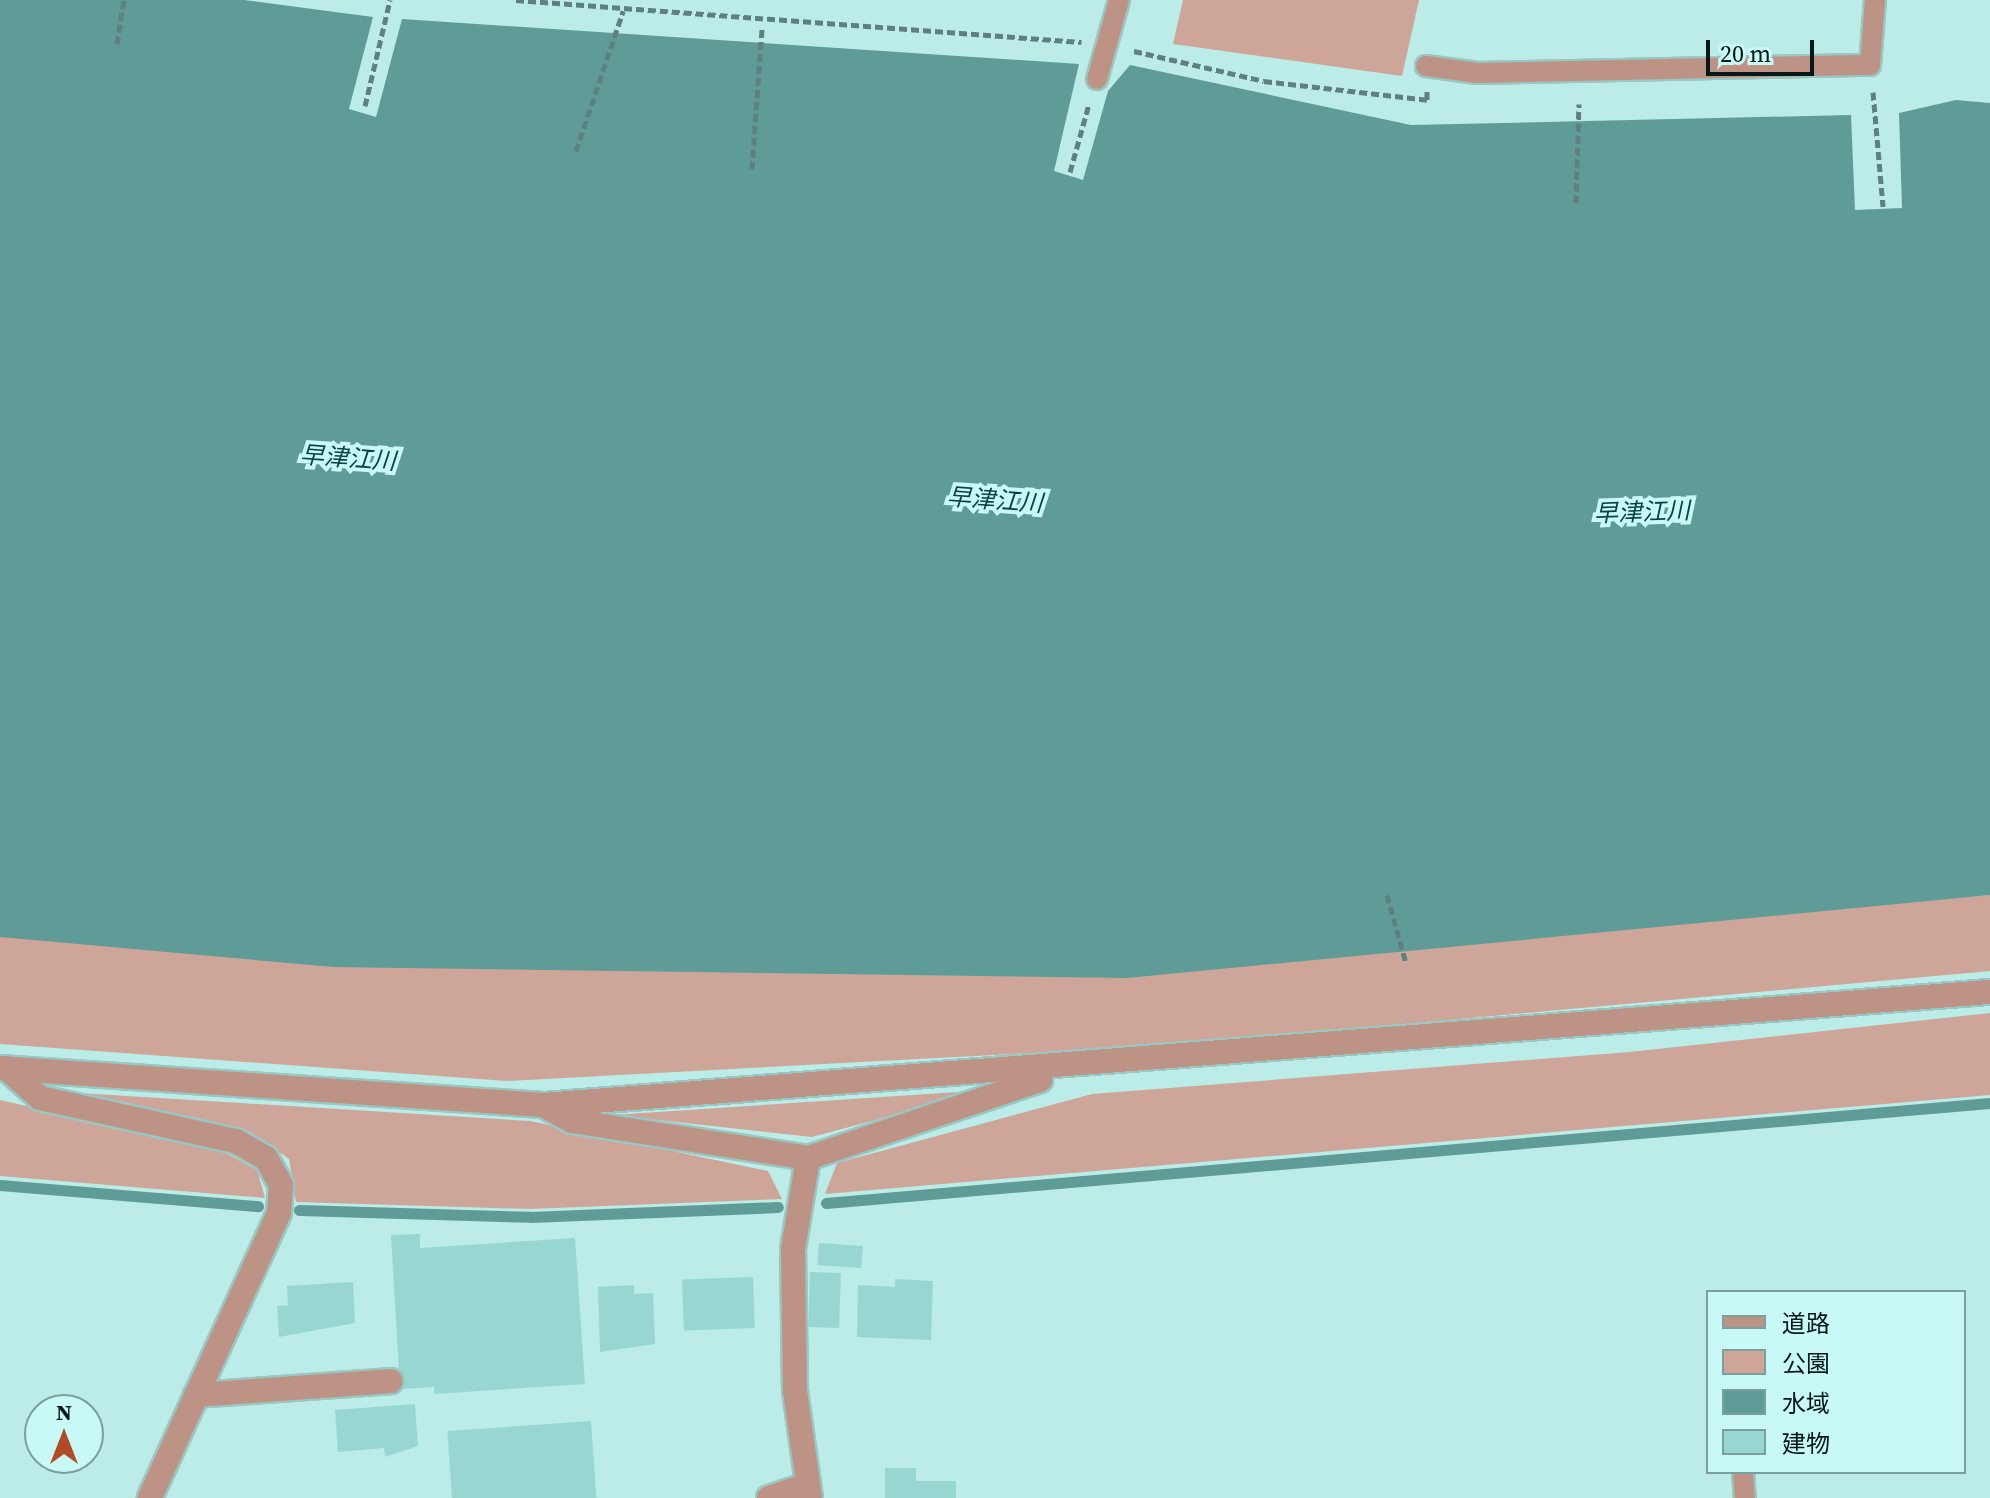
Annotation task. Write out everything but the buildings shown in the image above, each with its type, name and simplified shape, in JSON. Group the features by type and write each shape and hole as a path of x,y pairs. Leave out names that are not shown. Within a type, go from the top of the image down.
{"street":[{"path":"3,1068 543,1105 1075,1068 1990,992"},
{"path":"3,1068 40,1098 236,1141 266,1158 281,1185 279,1213 150,1498"},
{"path":"543,1105 572,1121 808,1158 1075,1068"},
{"path":"769,1498 808,1492 795,1391 793,1249 808,1158"},
{"path":"196,1395 390,1381"}],"lane":[{"path":"1097,79 1119,0"},
{"path":"1426,66 1478,73 1870,65 1875,0"},
{"path":"1743,1474 1745,1498"}],"path":[{"path":"117,44 124,0"},
{"path":"365,106 390,0"},
{"path":"516,0 1105,44 1264,81 1427,100 1426,66"},
{"path":"576,151 623,11"},
{"path":"752,169 762,29"},
{"path":"1870,65 1883,207"},
{"path":"1070,172 1097,79"},
{"path":"1576,203 1579,104"},
{"path":"1387,895 1406,963"}],"green space":[{"path":"1183,0 1419,0 1402,76 1173,44"},
{"path":"1990,895 1990,971 1161,1046 507,1081 0,1044 0,899 1850,907"},
{"path":"1990,1013 1990,1095 825,1194 837,1163 1092,1094 1630,1052"},
{"path":"988,1090 812,1137 613,1115"},
{"path":"79,1093 530,1121 768,1171 782,1199 530,1209 296,1202 289,1159 251,1133"},
{"path":"0,1100 222,1151 257,1170 265,1198 0,1176"}],"water":[{"name":"早津江川","path":"0,0 244,0 373,17 349,109 376,117 402,19 1079,64 1054,171 1083,180 1108,91 1130,65 1411,125 1851,115 1855,210 1902,208 1899,113 1956,100 1990,103 1990,895 1127,978 333,967 0,937"}],"waterway":[{"path":"826,1203 1990,1103"},
{"path":"0,1185 258,1206"},
{"path":"299,1210 530,1217 778,1207"}]}
